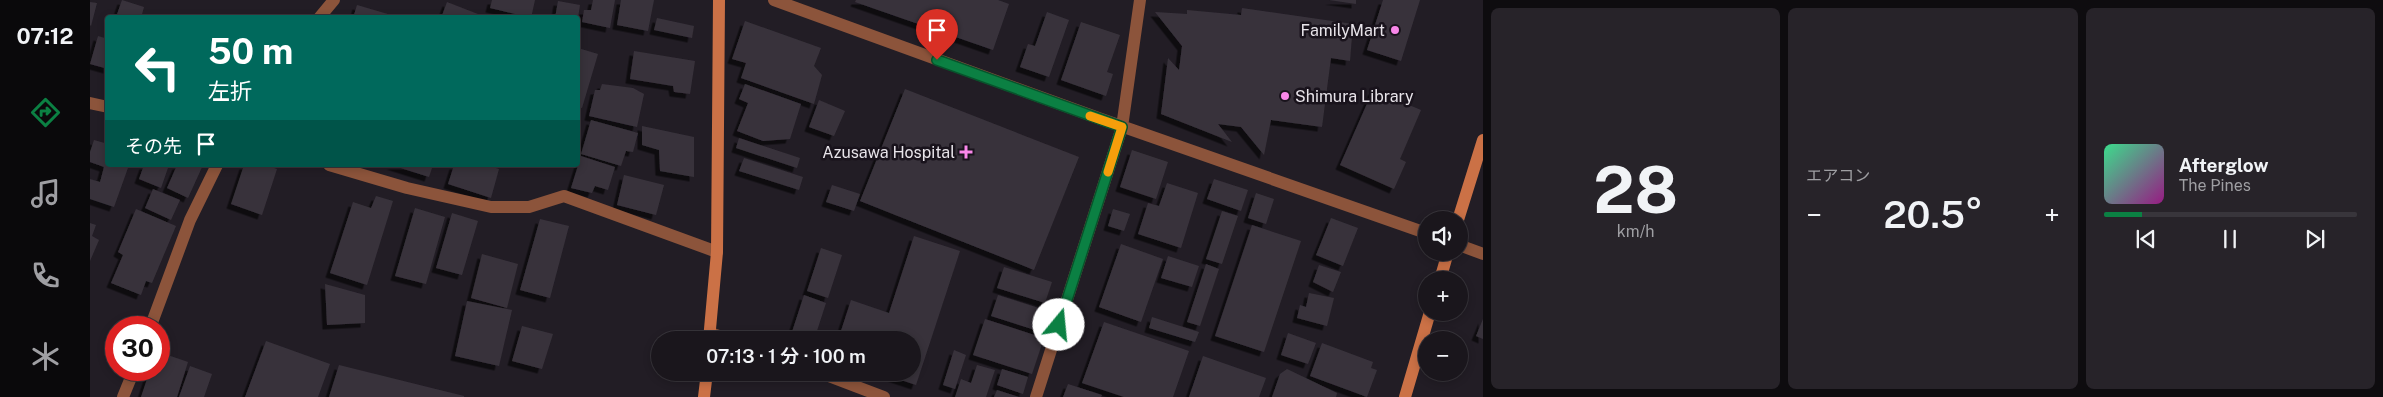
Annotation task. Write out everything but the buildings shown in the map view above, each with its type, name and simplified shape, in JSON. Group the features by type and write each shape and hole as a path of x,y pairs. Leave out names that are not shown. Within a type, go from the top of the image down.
{"street":[{"path":"322,15 334,0"},
{"path":"710,331 718,252 719,0"},
{"path":"774,0 1122,127 1418,230"},
{"path":"1036,397 1122,127 1140,0"},
{"path":"90,103 105,106"},
{"path":"1461,211 1483,140"},
{"path":"154,316 190,220 216,167"},
{"path":"336,167 407,188 491,207 529,207 564,196 718,252"},
{"path":"1468,248 1483,254"},
{"path":"1405,397 1427,321"},
{"path":"124,397 130,381"},
{"path":"704,397 706,381"},
{"path":"842,381 884,397"}],"slow traffic":[{"path":"1090,116 1122,127 1108,172"}],"place":[{"name":"FamilyMart","path":"1395,30"},
{"name":"Shimura Library","path":"1285,96"},
{"name":"Azusawa Hospital","path":"966,152"}],"route":[{"path":"937,60 1122,127 1059,325"}]}
